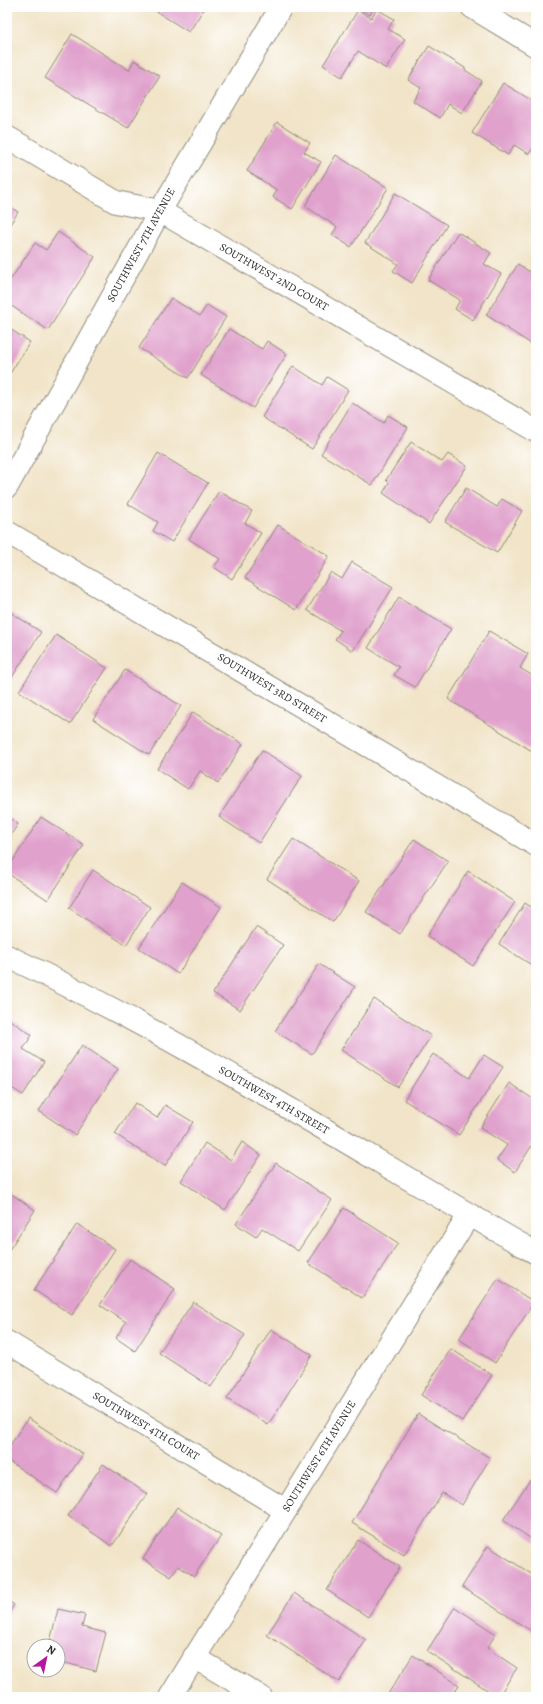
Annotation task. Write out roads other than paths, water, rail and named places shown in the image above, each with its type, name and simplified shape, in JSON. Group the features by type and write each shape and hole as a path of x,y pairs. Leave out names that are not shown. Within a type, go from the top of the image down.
{"street":[{"name":"SOUTHWEST 7TH AVENUE","path":"7,487 160,211 281,7"},
{"path":"472,7 536,46"},
{"name":"SOUTHWEST 2ND COURT","path":"7,137 116,202 160,211 536,431"},
{"name":"SOUTHWEST 3RD STREET","path":"7,532 536,845"},
{"name":"SOUTHWEST 4TH STREET","path":"7,956 76,989 187,1049 536,1253"},
{"name":"SOUTHWEST 6TH AVENUE","path":"170,1697 469,1215"},
{"name":"SOUTHWEST 4TH COURT","path":"7,1342 285,1510"},
{"path":"194,1657 261,1697"}]}
